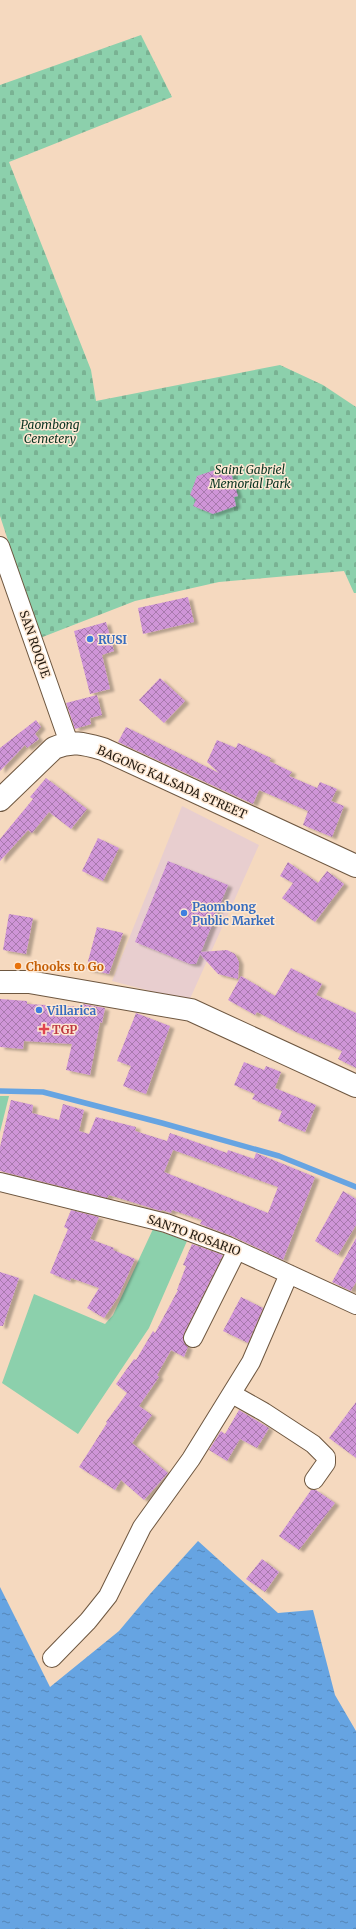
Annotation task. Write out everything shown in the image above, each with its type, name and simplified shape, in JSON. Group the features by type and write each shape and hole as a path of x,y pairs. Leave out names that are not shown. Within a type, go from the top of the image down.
{"main road":[{"path":"0,800 54,748 69,743"},
{"name":"BAGONG KALSADA STREET","path":"69,743 79,743 103,749 356,866"},
{"path":"0,982 30,982 191,1010 356,1086"}],"street":[{"name":"SAN ROQUE","path":"0,546 69,743"},
{"name":"SANTO ROSARIO","path":"0,1182 166,1223 237,1250 356,1305"},
{"path":"193,1338 237,1250"},
{"path":"52,1658 88,1621 108,1596 142,1527 191,1459 251,1362 289,1274"},
{"path":"232,1394 264,1412 313,1444 319,1452 326,1457 326,1463 314,1480"}],"shaded area":[{"name":"Paombong Public Market","path":"182,806 259,845 189,1001 112,981"}],"green space":[{"name":"Saint Gabriel Memorial Park","path":"141,35 172,97 9,162 91,370 96,401 280,365 323,385 356,407 356,593 354,593 344,571 219,582 135,601 40,638 0,516 0,85"},
{"path":"0,1096 9,1096 0,1132"},
{"path":"153,1229 187,1241 149,1328 78,1434 2,1383 34,1294 105,1324 113,1315"}],"water":[{"path":"198,1541 278,1613 313,1610 335,1695 356,1731 356,1929 0,1929 0,1587 50,1687 119,1631"}],"building":[{"path":"224,467 227,473 231,473 238,496 234,497 236,506 213,514 193,506 196,500 190,495 197,476"},
{"path":"188,597 194,622 143,634 138,608"},
{"path":"106,622 114,651 102,655 110,689 90,694 74,631"},
{"path":"160,678 185,701 164,723 139,700"},
{"path":"97,695 102,715 90,718 91,724 75,729 66,703"},
{"path":"36,720 41,727 35,734 39,739 27,748 25,745 0,771 0,748"},
{"path":"126,727 219,773 207,762 217,740 236,748 238,743 271,758 269,761 292,772 289,776 317,788 320,782 337,789 331,801 344,806 332,837 303,825 308,811 259,790 253,804 118,742"},
{"path":"46,778 87,809 71,829 49,812 32,833 28,830 0,861 0,839 33,799 30,797"},
{"path":"98,838 119,848 103,881 82,871"},
{"path":"168,861 228,885 201,952 227,950 235,954 239,962 238,979 218,974 200,954 196,964 190,964 135,942"},
{"path":"288,862 318,883 327,871 344,884 315,922 282,898 293,883 280,876"},
{"path":"9,914 33,918 26,954 3,950"},
{"path":"97,927 123,933 109,974 86,969"},
{"path":"291,968 322,984 316,995 356,1013 356,1068 338,1059 342,1051 296,1032 257,1012 255,1015 228,1000 241,976 275,996"},
{"path":"0,999 27,1001 27,1004 83,1007 83,1004 105,1008 102,1023 100,1022 90,1075 66,1070 72,1044 24,1041 23,1049 0,1047"},
{"path":"136,1013 170,1026 146,1094 123,1086 131,1066 117,1061"},
{"path":"244,1062 264,1070 266,1066 281,1072 275,1088 316,1105 305,1132 278,1121 282,1111 252,1099 255,1094 234,1085"},
{"path":"11,1100 33,1105 32,1113 59,1120 63,1104 84,1110 79,1131 89,1134 96,1117 136,1127 135,1131 167,1141 170,1133 227,1153 228,1150 254,1159 256,1153 315,1177 283,1260 232,1236 200,1224 202,1220 172,1210 171,1213 161,1211 109,1195 107,1198 0,1171 0,1147","holes":["173,1150 278,1187 268,1213 164,1172"]},
{"path":"343,1191 356,1199 356,1225 338,1255 315,1241"},
{"path":"71,1210 99,1217 90,1239 114,1248 113,1250 135,1259 118,1297 104,1318 87,1308 99,1288 71,1278 70,1281 50,1273 68,1229 64,1227"},
{"path":"356,1238 356,1282 351,1291 332,1282"},
{"path":"192,1244 223,1255 184,1333 184,1343 188,1347 184,1357 171,1350 157,1375 159,1377 139,1406 152,1415 132,1443 168,1473 144,1500 121,1480 115,1490 79,1467 107,1423 106,1422 127,1393 116,1384 134,1359 136,1360 153,1331 155,1333 178,1290 186,1266 183,1265"},
{"path":"0,1272 19,1278 3,1326 0,1326"},
{"path":"241,1297 263,1308 248,1343 223,1331"},
{"path":"356,1402 356,1458 329,1438"},
{"path":"239,1410 269,1428 257,1448 240,1439 227,1461 209,1450 221,1431 225,1434"},
{"path":"311,1490 316,1490 335,1503 299,1550 279,1536"},
{"path":"262,1559 279,1572 265,1592 246,1579"}],"waterway":[{"path":"0,1091 43,1092 162,1123 279,1156 356,1187"}],"place":[{"name":"RUSI","path":"90,639"},
{"name":"Paombong Public Market","path":"184,913"},
{"name":"Chooks to Go","path":"18,966"},
{"name":"Villarica","path":"39,1010"},
{"name":"TGP","path":"44,1029"}],"park label":[{"name":"Paombong Cemetery","path":"50,431"}]}
